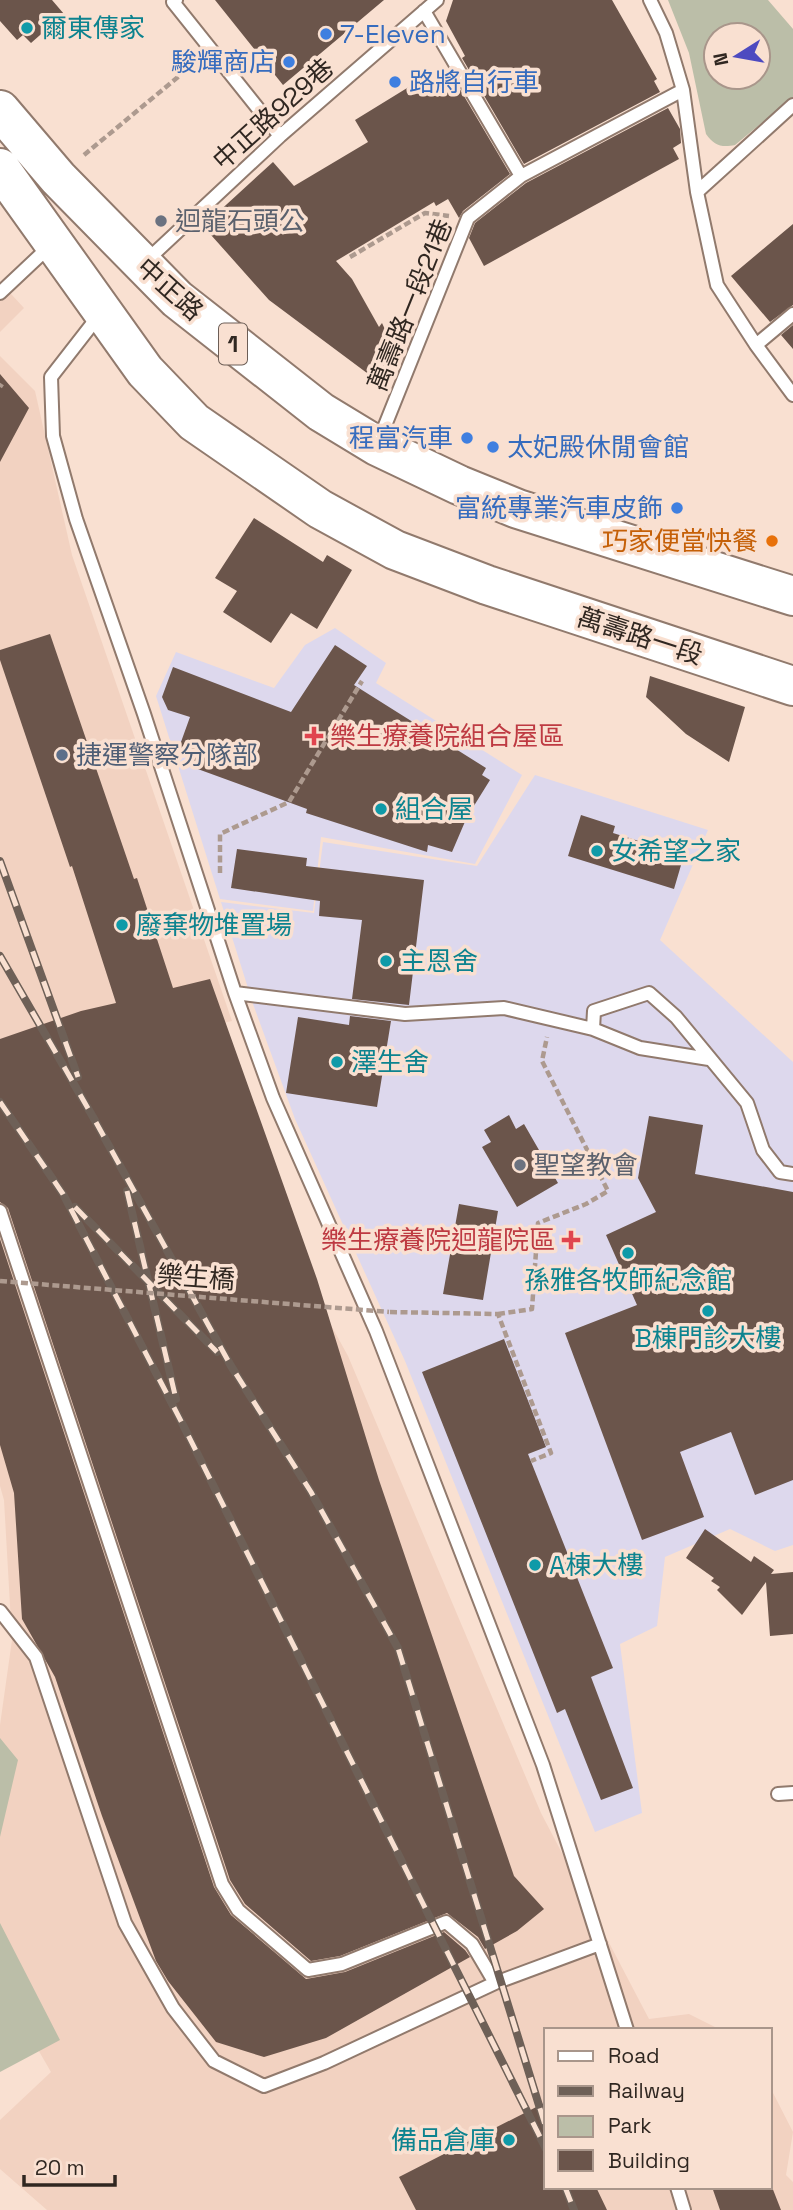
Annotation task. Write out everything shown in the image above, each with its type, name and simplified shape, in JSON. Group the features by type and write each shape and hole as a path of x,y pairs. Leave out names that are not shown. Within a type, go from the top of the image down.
{"main road":[{"name":"中正路","path":"0,110 58,178 177,299 321,412 377,446 459,485 518,509 793,595"},
{"path":"0,168 102,311 141,265"},
{"name":"萬壽路一段","path":"102,311 145,371 194,422 320,509 395,550 486,585 793,686"}],"lane":[{"name":"中正路929巷","path":"141,265 280,136 437,0"},
{"path":"650,0 666,33 683,90 697,192 717,285 793,395"},
{"path":"173,1 280,136"},
{"path":"424,11 521,176"},
{"name":"萬壽路一段21巷","path":"377,446 468,218 521,176 683,90"},
{"path":"697,192 793,105"},
{"path":"0,293 53,242"},
{"path":"102,311 51,377 53,436 76,519 144,714 235,993 273,1098 376,1331 543,1765 626,2028"},
{"path":"756,345 793,314"},
{"path":"235,993 405,1014 504,1008 593,1029 640,1048 709,1059"},
{"path":"593,1029 594,1011 649,993 676,1017 747,1103 763,1150 780,1172 793,1174"},
{"path":"0,1211 222,1884 238,1910 308,1970 342,1964 446,1922 472,1944 495,1983"},
{"path":"0,1611 36,1657 125,1923 173,2008 214,2061 264,2086 324,2063 495,1983 600,1944"},
{"path":"778,1794 793,1793"},
{"path":"678,2189 684,2210"}],"path":[{"path":"80,158 211,50"},
{"path":"350,257 425,213 468,218"},
{"path":"220,885 220,834 289,802 362,681"},
{"name":"樂生橋","path":"0,1281 389,1312 498,1314 532,1309 538,1223 586,1204 608,1191 542,1061 551,1019"},
{"path":"498,1314 551,1453 531,1461"}],"shaded area":[{"path":"0,282 24,308 0,332"},
{"path":"0,356 35,391 72,555 232,1021 187,1031 210,1105 348,1356 541,1813 649,2019 689,2014 717,2028 544,2028 544,2189 772,2189 772,2091 793,2132 786,2175 793,2182 793,2210 47,2210 0,2169 0,2120 51,2072 0,1984 0,1725 12,1640 4,1500 0,1486"},
{"name":"樂生療養院組合屋區","path":"335,628 386,663 376,683 522,775 475,864 321,837 313,911 220,899 156,696 176,652 274,688 305,645"},
{"name":"樂生療養院迴龍院區","path":"535,775 708,830 660,940 793,1062 793,1545 775,1551 730,1529 665,1557 657,1626 620,1644 642,1813 595,1832 405,1361 295,1119 253,1004 221,902 314,913 323,842 477,866"}],"green space":[{"path":"668,0 768,0 793,29 793,97 735,145 718,145 706,134 689,53"},
{"path":"0,1738 18,1760 0,1837"},
{"path":"0,1923 60,2040 0,2072"}],"building":[{"name":"爾東傳家","path":"0,0 52,0 64,14 31,43 23,35 17,40 0,21"},
{"path":"215,0 384,0 283,85"},
{"path":"453,0 612,0 657,79 654,81 660,92 524,164 462,58 465,56 446,21"},
{"path":"451,74 510,174 463,211 459,218 448,199 436,206 434,202 336,261 352,279 379,327 382,323 395,351 375,379 269,300 203,226 273,162 294,186 368,142 355,120 412,85 418,94"},
{"path":"668,108 680,129 681,143 673,148 679,159 484,266 469,238 475,223 526,183"},
{"path":"793,224 793,305 770,322 731,276"},
{"path":"793,325 793,349 781,335"},
{"path":"0,374 29,408 0,462"},
{"path":"254,518 323,562 327,555 352,570 317,629 291,613 271,643 223,612 237,591 215,578"},
{"path":"50,634 173,988 210,979 317,1279 379,1480 514,1876 544,1909 517,1931 485,1949 478,1937 447,1913 340,1956 311,1961 245,1904 230,1880 8,1208 0,1202 0,1039 81,1011 116,1003 72,866 70,867 0,660 0,650"},
{"path":"335,645 367,666 354,685 486,768 482,775 490,780 467,817 452,852 428,845 427,852 306,813 307,809 184,764 187,756 177,753 190,717 168,710 162,697 173,667 291,712"},
{"path":"650,676 745,707 729,762 686,734 646,697"},
{"name":"女希望之家","path":"581,815 615,826 613,833 684,855 674,889 568,856"},
{"name":"主恩舍","path":"237,849 307,858 306,866 424,880 409,1005 352,999 362,920 319,916 320,901 231,888"},
{"name":"澤生舍","path":"350,1016 391,1021 377,1107 286,1093 298,1017 349,1025"},
{"name":"聖望教會","path":"509,1115 516,1129 524,1124 558,1183 517,1207 482,1147 491,1142 484,1130"},
{"name":"B棟門診大樓","path":"649,1116 703,1125 695,1174 793,1192 793,1480 755,1495 731,1432 680,1452 704,1517 642,1540 565,1333 637,1305 606,1235 656,1212 638,1178"},
{"path":"459,1204 498,1211 483,1300 443,1294"},
{"path":"0,1239 214,1887 231,1915 306,1979 345,1972 444,1932 470,1957 326,2038 264,2057 216,2042 168,1981 156,1961 102,1816 55,1677 22,1619 14,1493 0,1445"},
{"name":"A棟大樓","path":"504,1339 546,1447 528,1454 613,1668 591,1677 633,1788 601,1800 565,1709 557,1713 422,1372"},
{"path":"705,1529 751,1562 754,1556 774,1570 771,1574 793,1572 793,1634 770,1636 766,1582 742,1615 717,1590 720,1587 711,1581 714,1578 686,1558"},
{"name":"備品倉庫","path":"544,2103 544,2189 597,2189 607,2210 416,2210 399,2177"},
{"path":"772,2187 781,2210 720,2210 713,2189"}],"railway":[{"path":"0,861 78,1077"},
{"path":"0,956 231,1366 311,1492 398,1648 544,2122"},
{"path":"0,1102 63,1194 182,1423 544,2145"},
{"path":"127,1191 176,1399"},
{"path":"75,1207 217,1352"},
{"path":"566,2189 574,2210"}],"place":[{"name":"爾東傳家","path":"27,28"},
{"name":"7-Eleven","path":"326,34"},
{"name":"駿輝商店","path":"289,62"},
{"name":"路將自行車","path":"395,82"},
{"name":"迴龍石頭公","path":"161,221"},
{"name":"程富汽車","path":"467,438"},
{"name":"太妃殿休閒會館","path":"493,447"},
{"name":"富統專業汽車皮飾","path":"677,508"},
{"name":"巧家便當快餐","path":"772,541"},
{"name":"樂生療養院組合屋區","path":"314,736"},
{"name":"捷運警察分隊部","path":"62,755"},
{"name":"組合屋","path":"381,809"},
{"name":"女希望之家","path":"597,851"},
{"name":"廢棄物堆置場","path":"122,925"},
{"name":"主恩舍","path":"386,961"},
{"name":"澤生舍","path":"337,1062"},
{"name":"聖望教會","path":"520,1165"},
{"name":"樂生療養院迴龍院區","path":"571,1240"},
{"name":"孫雅各牧師紀念館","path":"628,1253"},
{"name":"B棟門診大樓","path":"708,1311"},
{"name":"A棟大樓","path":"535,1565"},
{"name":"備品倉庫","path":"509,2140"}]}
